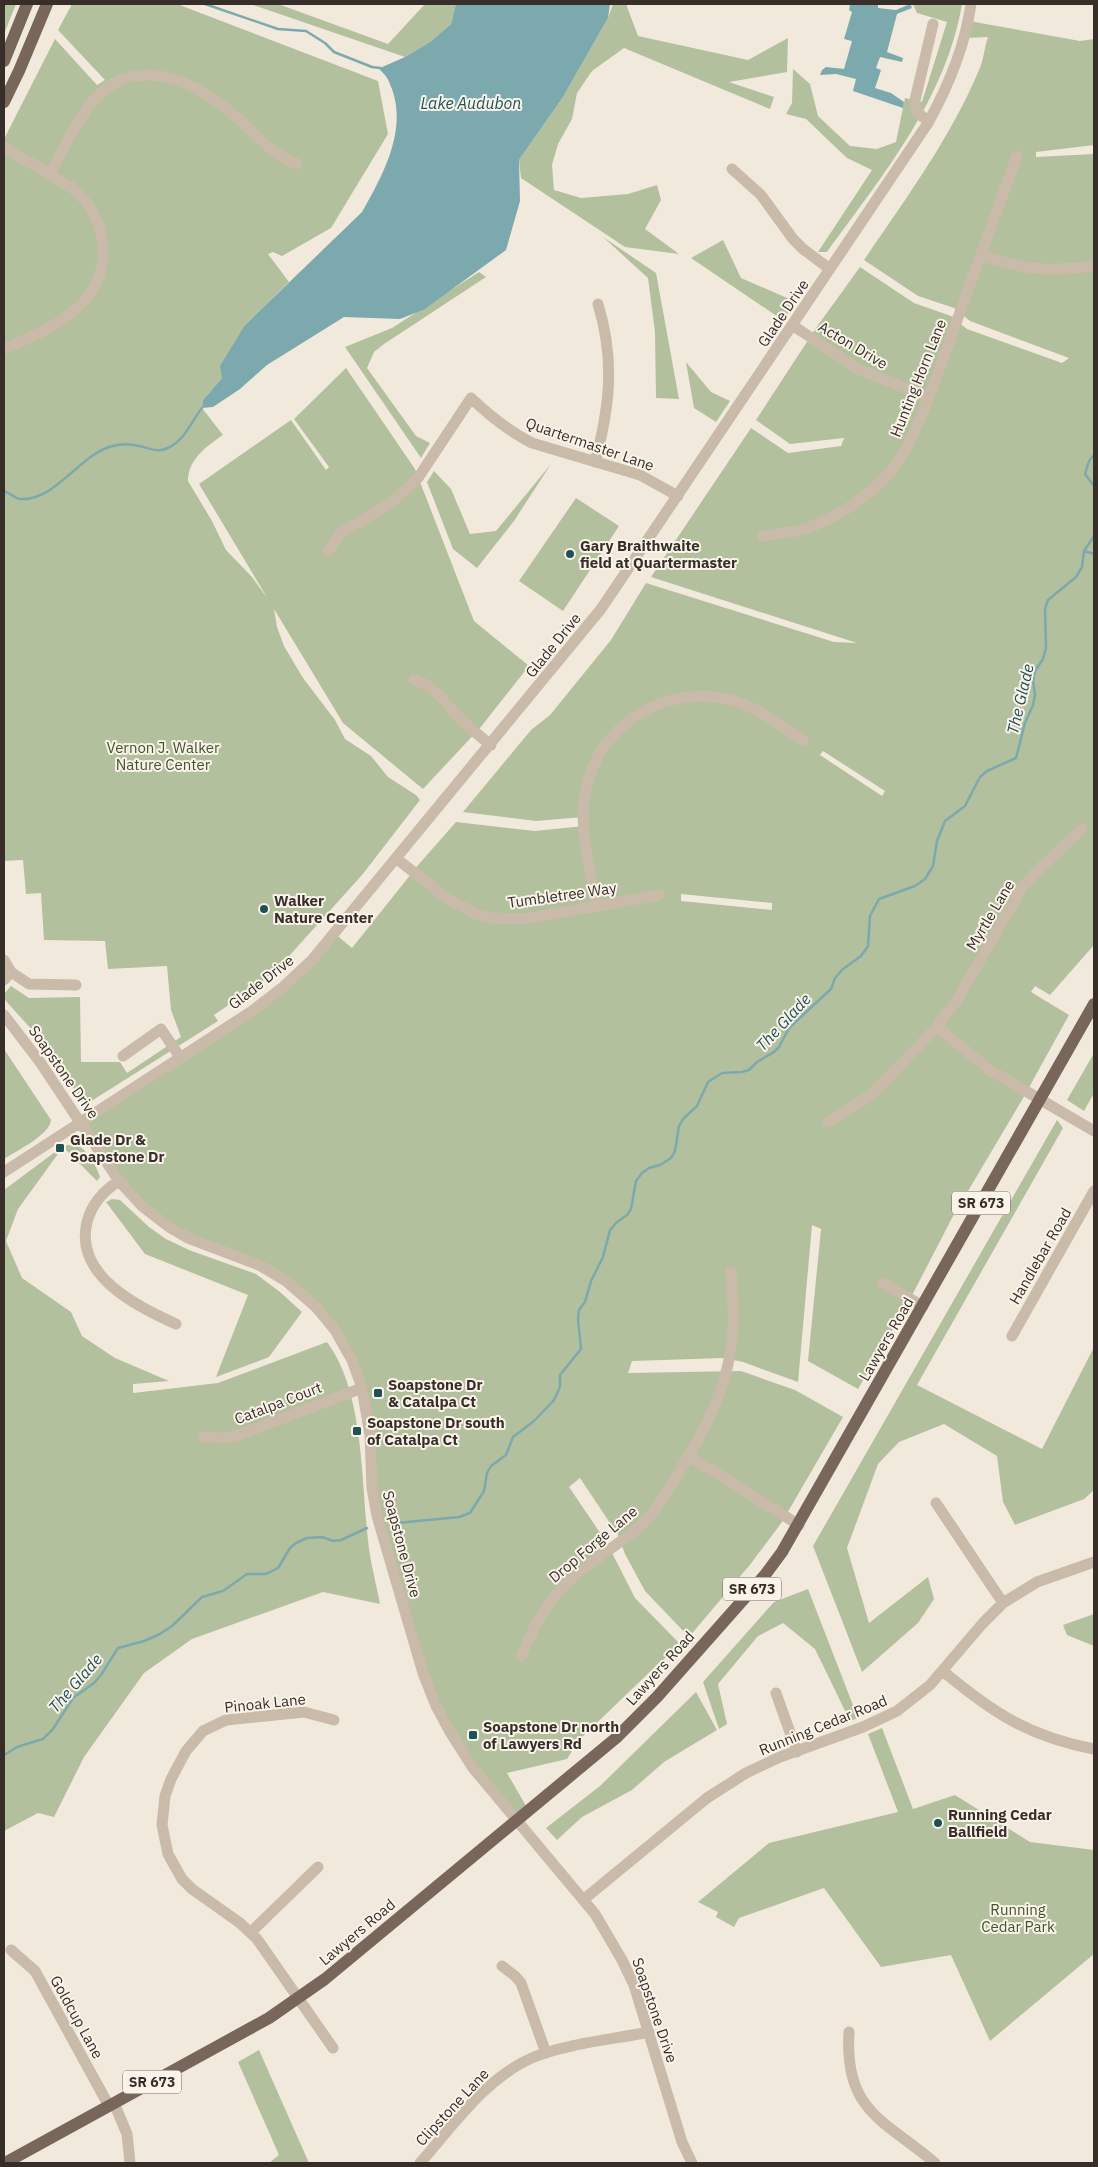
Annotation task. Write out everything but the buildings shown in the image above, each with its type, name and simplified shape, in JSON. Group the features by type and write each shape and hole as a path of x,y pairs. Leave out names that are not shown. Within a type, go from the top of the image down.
{"main road":[{"path":"4,61 27,4"},
{"path":"4,102 23,63 47,4"},
{"name":"Lawyers Road","path":"6,2163 298,2000 516,1821 637,1718 765,1575 799,1525 1094,1004"}],"street":[{"name":"Glade Drive","path":"4,1172 252,1011 283,987 312,960 397,859 585,630 678,496 929,121 941,100 957,62 965,38 971,4"},
{"path":"929,121 922,117 915,108 915,100 933,24"},
{"path":"50,173 82,117 98,97 108,88 120,82 145,75 173,78 193,86 229,110 276,154 297,164"},
{"path":"4,147 74,188 83,197 94,214 102,232 104,245 101,269 91,292 73,312 30,337 4,348"},
{"name":"Hunting Horn Lane","path":"763,536 797,531 816,524 843,510 874,488 897,462 916,430 929,398 1017,156"},
{"path":"732,169 761,195 803,250 830,269"},
{"path":"981,255 1009,265 1032,269 1061,270 1094,266"},
{"path":"595,462 605,426 610,380 606,338 598,304"},
{"name":"Acton Drive","path":"792,325 867,374 929,398"},
{"name":"Quartermaster Lane","path":"328,551 341,533 392,502 418,478 470,398 504,427 532,443 640,475 678,496"},
{"path":"414,680 427,685 435,691 464,723 491,745"},
{"path":"597,906 583,820 586,784 596,757 616,732 628,721 648,708 670,700 716,697 745,705 803,740"},
{"name":"Myrtle Lane","path":"828,1122 867,1098 937,1027 958,998 1022,888 1082,829"},
{"name":"Tumbletree Way","path":"397,859 448,899 476,914 492,918 524,919 659,895"},
{"path":"4,960 7,976 29,984 76,985"},
{"name":"Soapstone Drive","path":"4,1015 40,1062 119,1181 144,1207 169,1227 194,1241 258,1265 300,1292 322,1314 338,1335 352,1360 362,1388 370,1435 372,1488 377,1516 423,1673 443,1720 456,1742 516,1821 600,1922 622,1960 634,1985 682,2142 692,2163"},
{"path":"937,1027 990,1070 1094,1131"},
{"path":"123,1056 161,1029 180,1057"},
{"path":"119,1181 101,1195 89,1215 86,1238 90,1259 103,1278 124,1296 147,1311 176,1324"},
{"name":"Handlebar Road","path":"1012,1336 1094,1191"},
{"name":"Drop Forge Lane","path":"521,1656 538,1622 558,1593 570,1581 648,1518 689,1456 712,1416 727,1375 734,1322 731,1272"},
{"path":"882,1283 923,1306"},
{"name":"Catalpa Court","path":"203,1436 225,1438 236,1436 362,1388"},
{"path":"689,1456 799,1525"},
{"path":"936,1503 1003,1603"},
{"name":"Running Cedar Road","path":"583,1900 707,1798 746,1773 863,1727 897,1711 915,1699 944,1672 983,1623 1003,1603 1037,1582 1094,1562"},
{"path":"944,1672 989,1708 1010,1721 1052,1739 1094,1749"},
{"path":"776,1693 796,1752"},
{"name":"Pinoak Lane","path":"332,2048 251,1932 192,1889 174,1867 164,1841 162,1825 165,1796 171,1779 186,1751 203,1731 226,1720 304,1712 334,1720"},
{"path":"251,1932 318,1867"},
{"name":"Goldcup Lane","path":"11,1950 34,1971 112,2105 127,2134 130,2163"},
{"path":"502,1966 516,1976 521,1983 546,2053"},
{"name":"Clipstone Lane","path":"420,2163 492,2084 517,2065 546,2053 649,2032"},
{"path":"849,2032 848,2047 852,2075 864,2103 884,2124 935,2163"}],"green space":[{"path":"4,4 16,4 4,34"},
{"name":"Vernon J. Walker Nature Center","path":"72,4 177,4 378,81 388,134 331,228 282,256 273,252 268,254 289,282 245,325 222,378 203,400 202,408 223,435 205,449 195,460 191,466 188,481 212,521 226,550 252,577 268,599 199,484 291,420 326,470 329,467 294,419 346,368 415,469 474,621 529,666 480,728 423,789 343,723 274,609 277,627 284,646 303,678 335,720 345,739 371,756 388,777 416,795 420,800 362,875 281,965 259,984 214,1015 218,1021 93,1100 85,1101 79,1097 44,1043 4,999 4,994 11,986 29,998 80,997 81,1062 120,1062 127,1073 181,1037 171,1010 167,966 108,969 105,941 44,940 41,893 26,894 23,860 4,861 4,139 55,39 97,85 105,80 58,30"},
{"path":"250,4 278,4 388,44 425,4 456,4 451,24 430,42 405,57"},
{"path":"613,4 626,4 638,36 748,60 788,38 787,72 729,82 774,97 770,109 624,48 592,71 577,93 572,119 558,144 552,165 554,190 581,198 628,194 657,185 661,200 645,229 679,254 625,247 521,178 519,160 563,97 608,18"},
{"path":"913,4 962,4 954,39 942,72 927,104 890,165 827,252 818,252 872,170 847,158 806,119 786,114 792,103 793,69 810,84 818,116 850,146 877,149 896,142 905,98 922,102 947,22 917,13"},
{"path":"969,21 1080,41 1094,39 1094,145 1036,152 1036,157 1094,154 1094,945 1050,995 1035,986 1031,992 1069,1015 1022,1100 952,1218 907,1305 858,1389 808,1361 821,1229 812,1225 798,1382 743,1362 724,1358 632,1361 628,1373 741,1371 795,1390 843,1417 782,1522 749,1566 689,1637 645,1591 625,1554 618,1535 580,1478 569,1487 607,1543 635,1598 681,1645 657,1665 579,1740 567,1759 507,1773 529,1811 516,1821 443,1720 382,1535 370,1435 346,1348 285,1281 206,1246 136,1200 81,1122 252,1011 334,933 352,948 419,864 456,822 535,831 584,826 583,817 536,821 463,812 531,730 550,715 611,640 646,583 834,642 857,643 651,577 751,428 788,453 841,446 844,438 790,444 756,420 816,328 860,267 914,303 951,316 967,329 1062,363 1069,358 970,321 954,308 918,296 864,260 941,144 955,120 981,66 988,37 965,38","holes":["823,751 885,791 882,796 820,755","681,894 772,903 772,910 681,901"]},
{"path":"603,237 656,273 679,399 656,398 655,332 648,278"},
{"path":"723,240 741,278 794,301 784,321 691,258"},
{"path":"479,272 486,277 384,344 374,352 367,368 416,436 430,443 421,458 345,347 392,328"},
{"path":"686,362 711,392 730,401 716,422 694,408"},
{"path":"551,464 514,521 477,568 453,549 427,482 434,471 451,489 470,534 496,531"},
{"name":"Gary Braithwaite field at Quartermaster","path":"576,498 619,526 563,611 519,581"},
{"path":"4,1049 51,1120 49,1126 39,1137 4,1159"},
{"path":"1094,1053 1094,1093 1084,1111 1067,1100"},
{"path":"1057,1120 1063,1128 917,1385 1042,1449 1094,1347 1094,1490 1084,1499 1015,1525 1003,1502 997,1456 944,1424 899,1442 878,1464 847,1548 869,1623 928,1577 934,1599 918,1623 862,1672 813,1546"},
{"path":"74,1144 82,1148 90,1157 100,1177 97,1181 63,1147 18,1209 6,1241 22,1278 71,1312 82,1336 115,1358 169,1381 133,1384 133,1393 218,1383 327,1342 339,1362 348,1385 354,1410 362,1464 369,1548 380,1604 323,1592 192,1639 144,1673 84,1757 54,1817 38,1813 4,1831 4,1190 63,1146"},
{"path":"112,1199 120,1200 149,1227 166,1239 189,1250 256,1274 302,1312 269,1357 216,1377 248,1295 145,1254 106,1202"},
{"path":"808,1589 858,1718 850,1721 815,1649 783,1623 758,1636 718,1684 727,1724 719,1729 703,1682 774,1602"},
{"path":"1094,1614 1094,1646 1067,1635 1063,1625"},
{"path":"696,1692 717,1730 664,1762 632,1790 582,1817 557,1840 546,1828 600,1786"},
{"name":"Running Cedar Park","path":"882,1728 913,1809 955,1795 1030,1842 1094,1850 1094,1954 990,2041 951,1955 881,1967 824,1888 739,1918 734,1927 716,1917 718,1912 698,1902 769,1843 898,1812 868,1734"},
{"path":"259,2050 309,2163 269,2163 279,2155 238,2062"}],"water":[{"name":"Lake Audubon","path":"456,4 610,4 608,18 563,97 519,160 520,201 506,250 425,309 400,319 344,317 267,365 240,389 213,407 202,408 203,400 222,378 220,366 245,325 362,212 385,168 395,137 397,121 392,89 380,68 405,57 430,42 451,24"},
{"path":"850,4 878,4 878,8 896,10 910,4 912,8 897,14 887,52 903,58 902,62 880,57 876,68 881,70 875,88 891,93 904,102 903,108 853,91 856,79 836,74 820,75 826,67 844,69 852,41 844,39 852,12 849,10"}],"waterway":[{"path":"205,4 278,29 306,31 325,43 334,52 372,67 380,68"},
{"path":"4,491 21,499 33,498 55,486 98,452 112,446 131,444 157,450 168,448 184,435 202,408"},
{"name":"The Glade","path":"1094,455 1089,461 1085,474 1094,486"},
{"name":"The Glade","path":"397,1523 459,1517 470,1513 484,1491 487,1473 491,1466 506,1455 513,1437 534,1421 554,1400 560,1387 560,1375 581,1349 579,1310 585,1302 591,1281 603,1257 610,1230 631,1209 636,1181 649,1168 660,1165 671,1158 675,1151 679,1126 683,1119 697,1106 708,1082 722,1073 749,1070 757,1062 774,1052 779,1047 789,1028 831,989 835,978 843,969 861,956 868,946 870,916 879,899 915,886 925,879 933,866 937,841 945,821 965,806 980,777 987,771 1016,758 1025,723 1033,705 1035,671 1043,659 1046,648 1045,609 1048,600 1076,577 1082,567 1084,551 1094,536"},
{"name":"The Glade","path":"1084,551 1094,554"},
{"name":"The Glade","path":"4,1755 17,1747 43,1739 53,1729 73,1698 94,1683 101,1675 118,1648 144,1641 160,1634 172,1626 202,1597 223,1591 247,1574 266,1574 278,1568 290,1548 296,1543 307,1538 322,1537 333,1541 341,1540 367,1528"}],"place":[{"name":"Gary Braithwaite field at Quartermaster","path":"570,554"},
{"name":"Walker Nature Center","path":"264,909"},
{"name":"Glade Dr & Soapstone Dr","path":"60,1148"},
{"name":"Soapstone Dr & Catalpa Ct","path":"378,1393"},
{"name":"Soapstone Dr south of Catalpa Ct","path":"357,1431"},
{"name":"Soapstone Dr north of Lawyers Rd","path":"473,1735"},
{"name":"Running Cedar Ballfield","path":"938,1823"}]}
